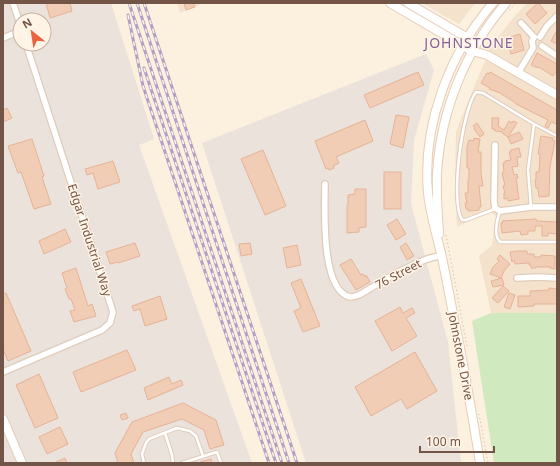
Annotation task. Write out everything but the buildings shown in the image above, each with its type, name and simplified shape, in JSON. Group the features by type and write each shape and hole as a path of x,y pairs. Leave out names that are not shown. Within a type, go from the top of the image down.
{"main road":[{"path":"408,3 477,43 487,55"},
{"name":"Johnstone Drive","path":"480,463 463,363 430,210 428,191 429,154 435,116 446,80 463,46 493,3"},
{"name":"Johnstone Drive","path":"440,253 437,174 440,143 448,106 463,68 472,51 496,15 506,3"},
{"path":"396,4 472,51 487,55 555,92"},
{"path":"3,419 22,463"}],"street":[{"path":"518,73 533,48 532,41 557,16"},
{"path":"521,23 542,41 542,46 557,56"},
{"path":"533,48 542,46"},
{"name":"Edgar Industrial Way","path":"3,372 102,330 110,323 113,312 29,52"},
{"path":"495,146 494,169 497,209 557,207"},
{"name":"76 Street","path":"325,184 325,236 330,270 337,285 343,293 350,297 356,296 440,253"},
{"path":"518,278 557,278"}],"lane":[{"path":"557,136 483,94 476,92 473,96 465,119 460,147 457,180 459,210 460,218 462,220 471,219 497,209 496,234 500,242 557,242"},
{"path":"531,207 528,170 534,124"},
{"path":"144,463 142,454 149,439 177,428 190,431 196,436 203,456"},
{"path":"165,433 173,463"},
{"path":"182,463 217,452 221,463"}],"path":[{"path":"445,235 467,349"},
{"path":"478,410 488,463"}],"shaded area":[{"path":"3,3 111,3 154,139 139,145 252,463 3,463"},
{"path":"177,3 204,3 180,13"},
{"path":"422,3 475,3 459,24"},
{"path":"527,3 557,3 557,313 491,313 479,256 492,245 496,216 489,212 457,227 455,187 456,131 491,46"},
{"path":"426,54 434,70 414,140 411,204 448,342 461,463 306,463 202,143"}],"green space":[{"path":"491,313 557,313 557,463 494,463 472,321"}],"railway":[{"path":"129,3 282,463"},
{"path":"137,3 289,463"},
{"path":"144,3 297,463"},
{"path":"128,15 143,86 269,463"},
{"path":"144,68 276,463"}],"district":[{"name":"JOHNSTONE","path":"469,42"}]}
